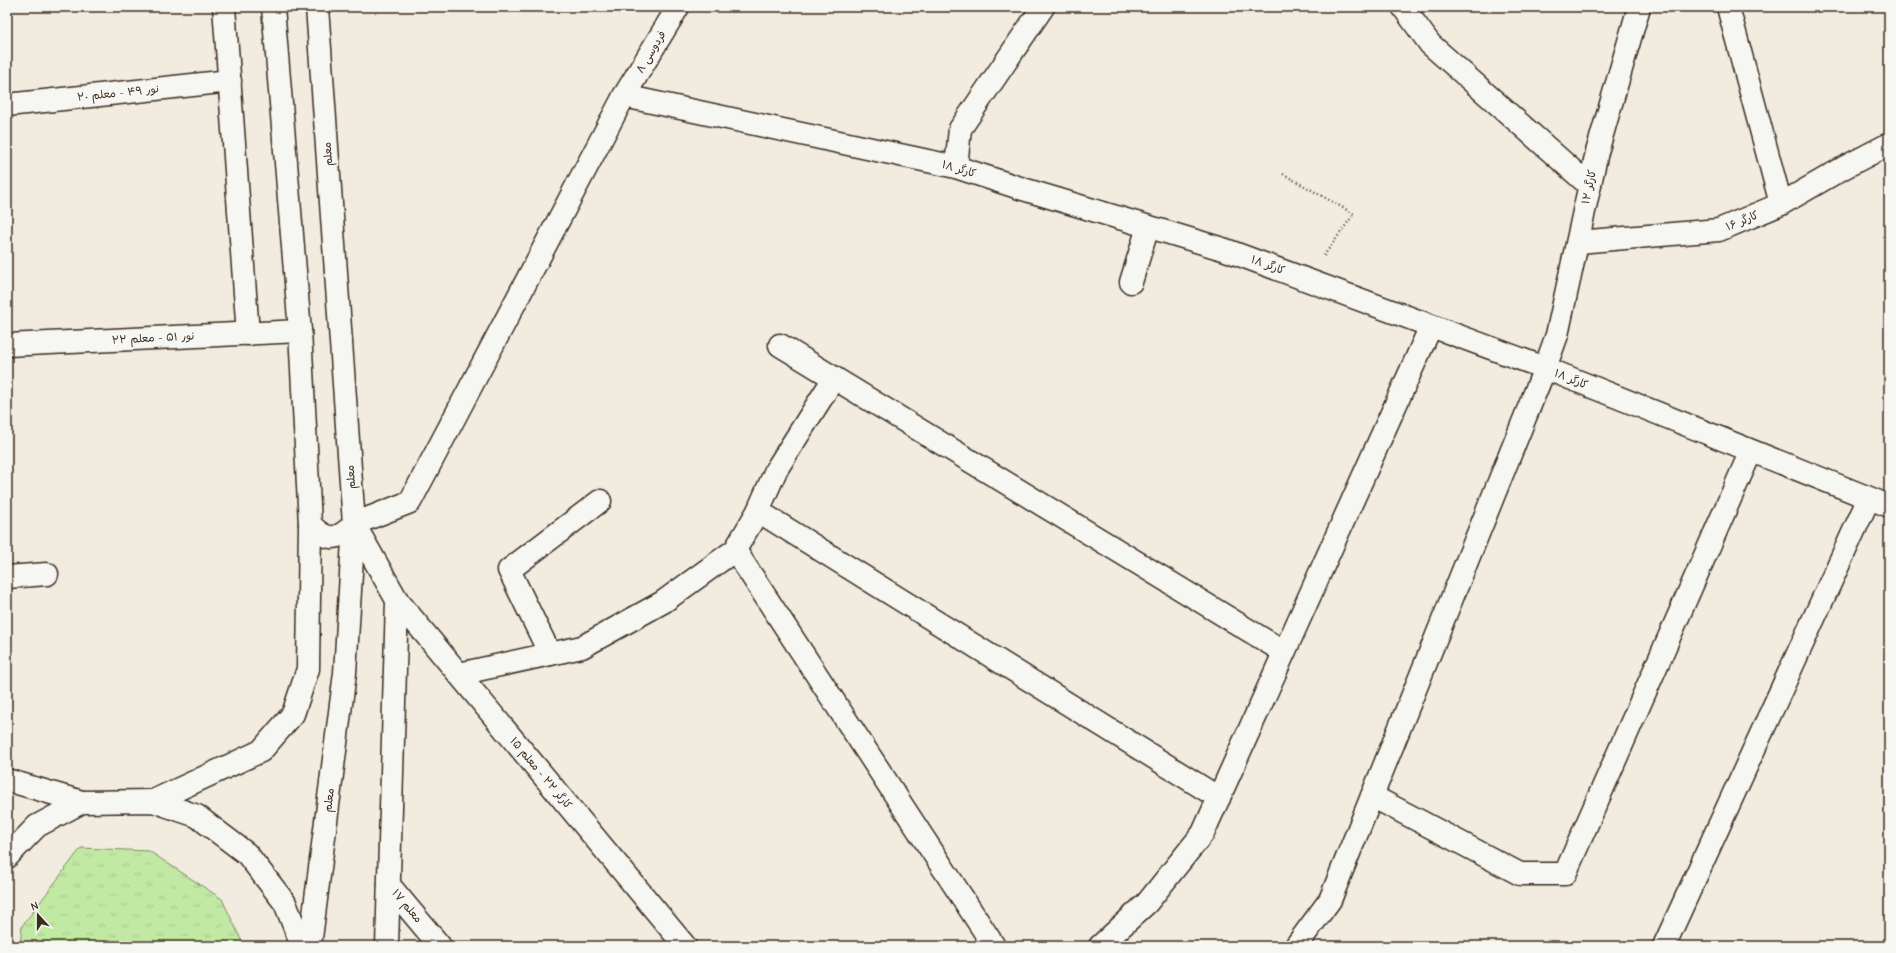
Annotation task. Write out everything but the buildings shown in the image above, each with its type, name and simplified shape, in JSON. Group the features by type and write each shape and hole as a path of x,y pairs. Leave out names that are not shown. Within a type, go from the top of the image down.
{"street":[{"path":"224,7 248,334"},
{"path":"153,801 261,751 293,714 308,669 310,524 300,331 273,7"},
{"name":"معلم","path":"310,946 345,672 354,524 317,7"},
{"name":"فردوسی ۸","path":"310,524 318,533 327,538 336,537 344,534 354,524 410,502 624,96 678,7"},
{"path":"956,167 960,129 1043,7"},
{"path":"1403,7 1430,44 1590,186"},
{"path":"1728,7 1781,204"},
{"name":"کارگر ۱۲","path":"1296,946 1330,900 1545,368 1557,335 1597,152 1640,8"},
{"name":"نور ۴۹ - معلم ۲۰","path":"7,105 230,81"},
{"name":"کارگر ۱۸","path":"624,96 956,167 1023,189 1226,250 1545,368 1889,506"},
{"name":"کارگر ۱۶","path":"1578,242 1719,230 1781,204 1845,166 1889,144"},
{"path":"1131,282 1148,226"},
{"path":"1100,946 1147,903 1203,833 1431,326"},
{"name":"نور ۵۱ - معلم ۲۲","path":"7,345 300,331"},
{"path":"780,345 1284,652"},
{"path":"459,674 582,647 656,606 735,550 758,511 776,470 834,378"},
{"path":"1372,796 1520,874 1565,874 1752,451"},
{"path":"1664,946 1869,498"},
{"path":"550,654 509,570 600,501"},
{"path":"758,511 1219,798"},
{"name":"کارگر ۲۲ - معلم ۱۵","path":"354,524 397,600 685,946"},
{"path":"735,550 994,946"},
{"path":"7,577 47,574"},
{"path":"387,946 397,600"},
{"path":"7,780 82,802 153,801 197,816 247,854 285,903 302,946"},
{"path":"7,857 37,826 82,802"},
{"name":"معلم ۱۷","path":"389,885 440,946"}],"path":[{"path":"1282,174 1354,214 1307,280"}],"green space":[{"path":"81,848 149,851 222,899 244,946 20,946 22,926"}]}
